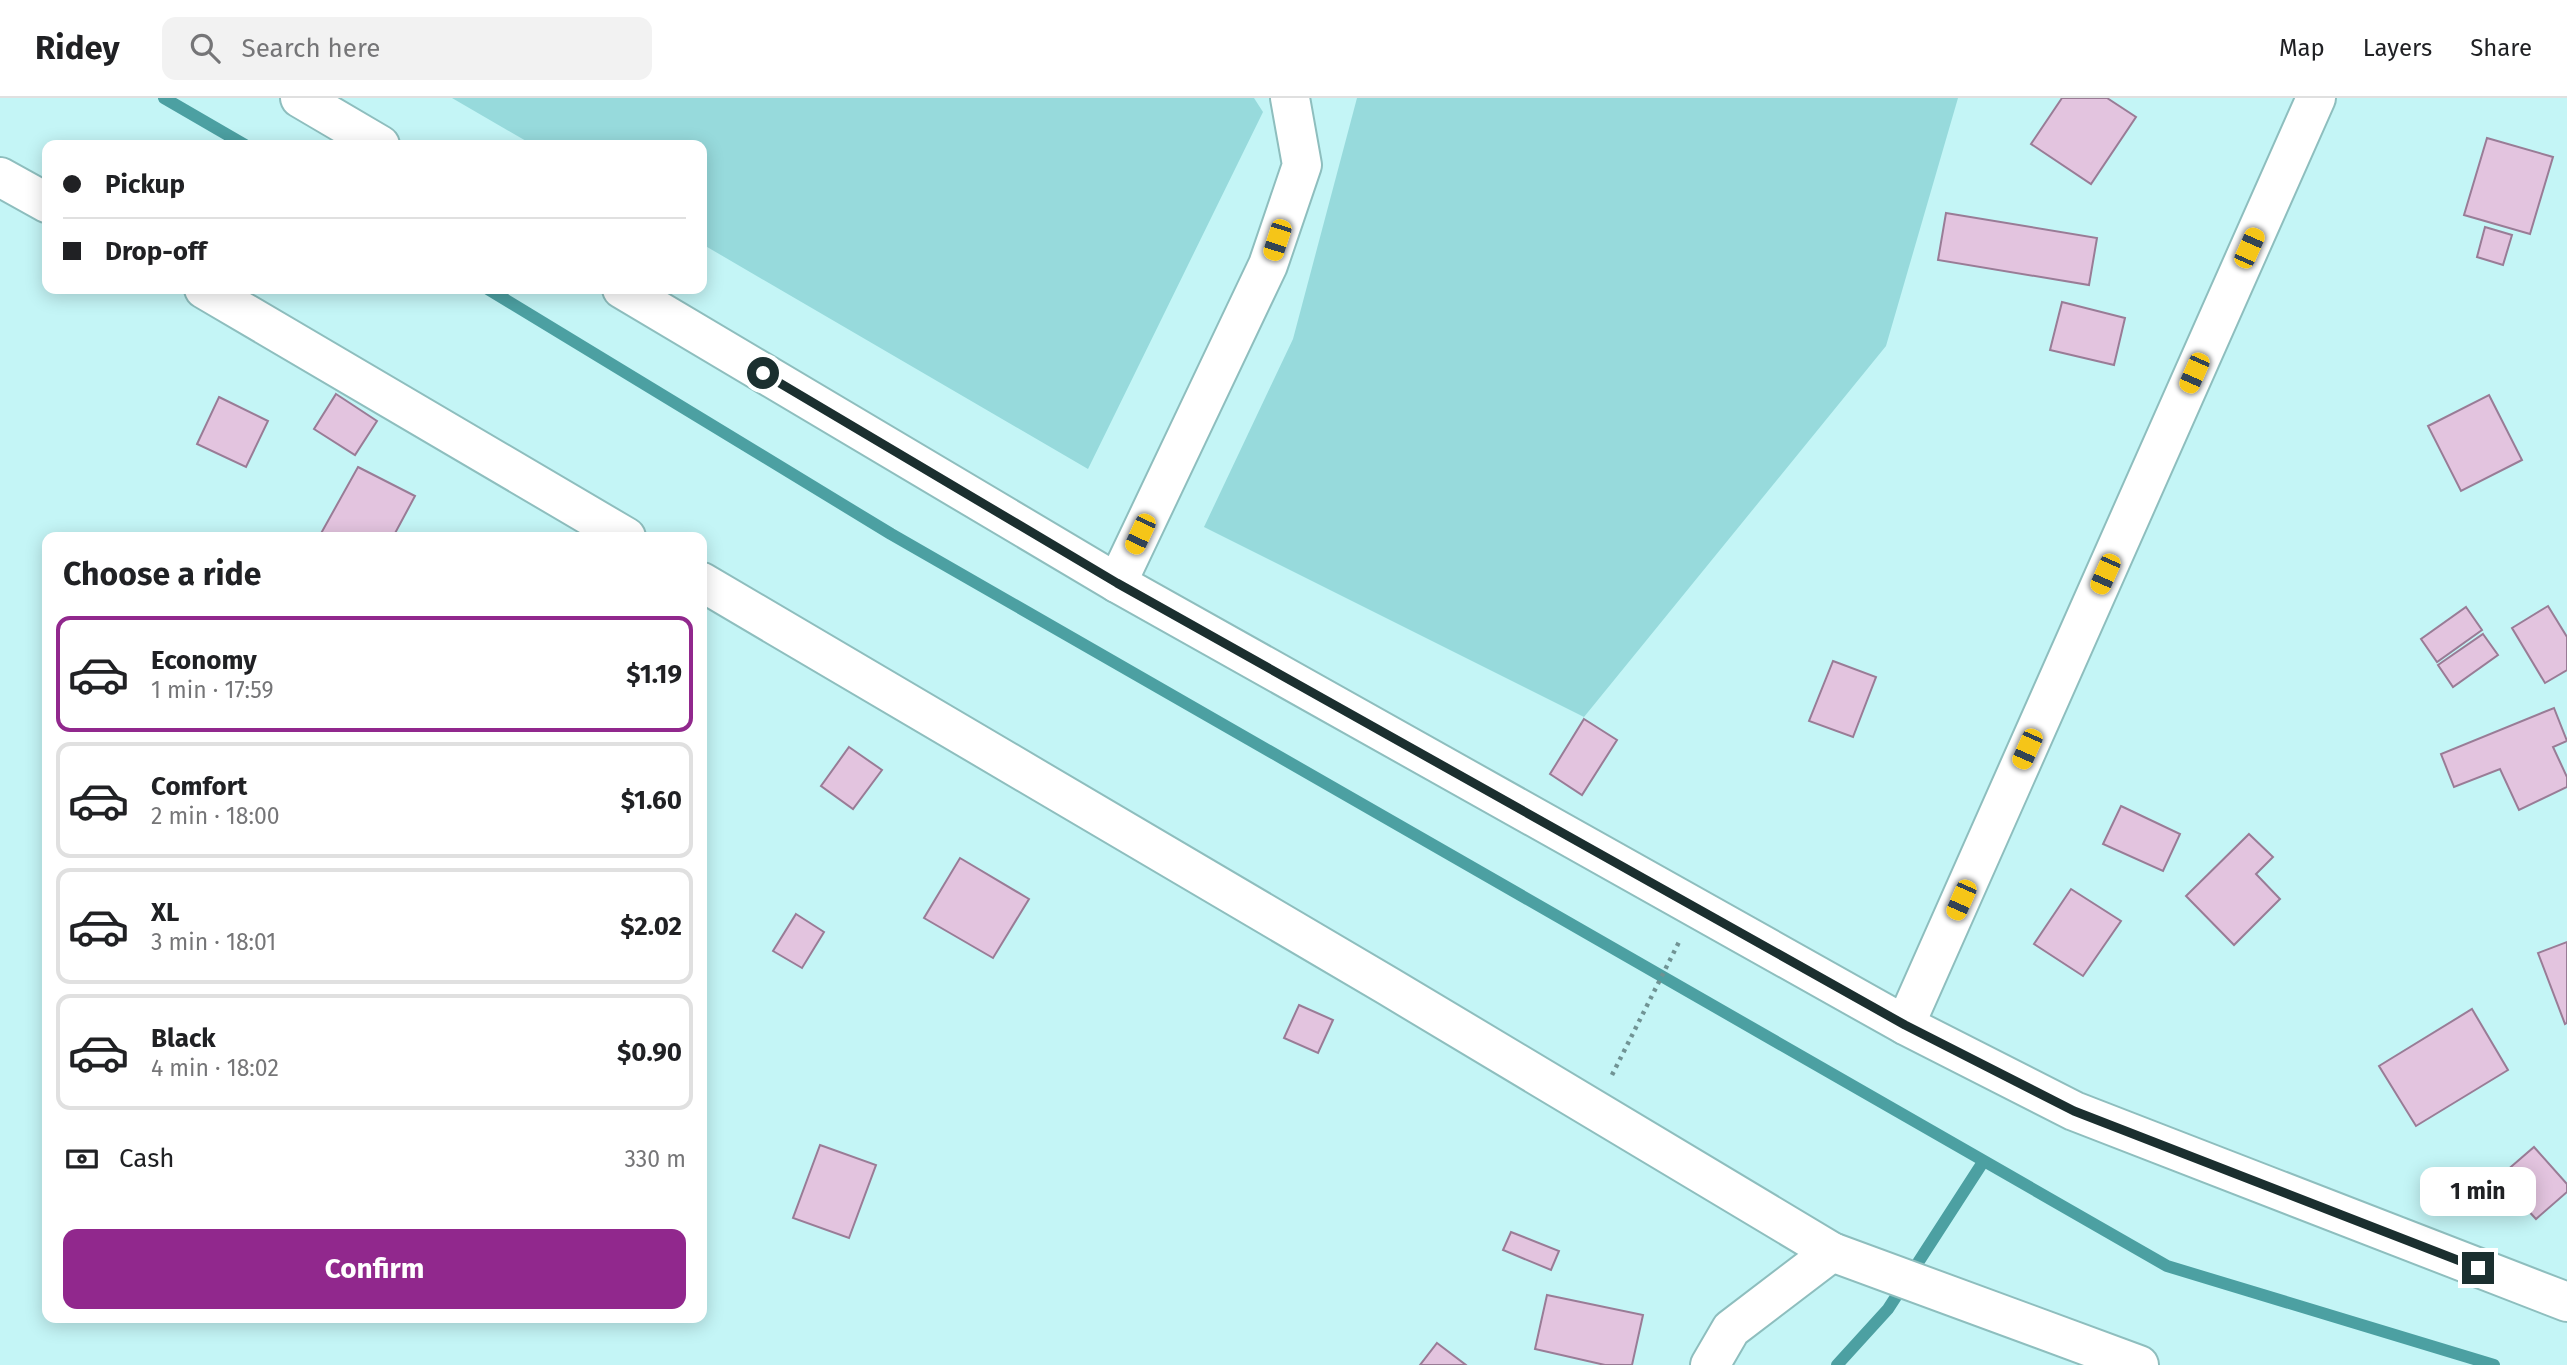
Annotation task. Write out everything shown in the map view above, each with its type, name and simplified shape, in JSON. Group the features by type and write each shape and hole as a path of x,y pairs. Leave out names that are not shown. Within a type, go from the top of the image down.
{"street":[{"path":"300,98 371,140"},
{"path":"1117,583 1268,265 1302,165 1290,98"},
{"path":"1905,1025 2316,98"},
{"path":"0,177 42,200"},
{"path":"213,294 617,532"},
{"path":"630,294 1117,583 1905,1025 2074,1111 2567,1302"},
{"path":"707,585 1832,1252 2139,1365"},
{"path":"1710,1365 1731,1329 1832,1252"}],"path":[{"path":"1595,1110 1697,907"}],"shaded area":[{"path":"452,98 1254,98 1263,112 1088,469 707,247 707,140 524,140"},
{"path":"1357,98 1958,98 1886,346 1584,717 1204,527 1293,339"}],"building":[{"path":"2062,98 2107,98 2136,117 2091,184 2031,144"},
{"path":"2487,138 2553,157 2530,234 2464,215"},
{"path":"1946,213 2097,238 2089,285 1938,260"},
{"path":"2485,227 2512,235 2503,265 2477,257"},
{"path":"2062,302 2125,318 2114,365 2050,350"},
{"path":"336,394 377,421 355,455 314,429"},
{"path":"2489,395 2522,460 2461,491 2428,426"},
{"path":"219,397 268,421 246,467 197,444"},
{"path":"358,467 415,496 396,532 322,532"},
{"path":"2548,606 2567,637 2567,670 2545,683 2512,628"},
{"path":"2466,607 2482,630 2437,662 2421,639"},
{"path":"2483,634 2498,655 2453,687 2438,665"},
{"path":"1833,661 1876,677 1853,737 1809,721"},
{"path":"2554,708 2567,741 2553,747 2567,777 2567,787 2519,810 2500,769 2454,787 2441,754"},
{"path":"1584,719 1617,740 1582,795 1550,774"},
{"path":"849,747 882,770 853,809 821,786"},
{"path":"2121,806 2180,834 2163,871 2103,844"},
{"path":"2249,834 2273,857 2256,874 2280,899 2234,945 2186,896"},
{"path":"960,858 1029,899 993,958 924,918"},
{"path":"2071,889 2121,921 2083,976 2034,944"},
{"path":"796,914 824,932 802,968 773,951"},
{"path":"2567,942 2567,1023 2565,1024 2538,953"},
{"path":"1299,1005 1333,1020 1318,1053 1284,1038"},
{"path":"2472,1009 2508,1070 2416,1126 2379,1066"},
{"path":"820,1145 876,1165 849,1238 793,1218"},
{"path":"2534,1147 2567,1184 2567,1192 2536,1219 2498,1178"},
{"path":"1511,1232 1559,1251 1551,1270 1503,1250"},
{"path":"1547,1295 1643,1315 1632,1365 1605,1365 1535,1349"},
{"path":"1437,1343 1466,1365 1420,1365"}],"waterway":[{"path":"164,98 236,140"},
{"path":"496,294 891,534 2167,1266 2494,1365"},
{"path":"1837,1365 1888,1309 1983,1162"}],"route":[{"path":"763,373 1117,583 1905,1025 2074,1111 2478,1268"}]}
